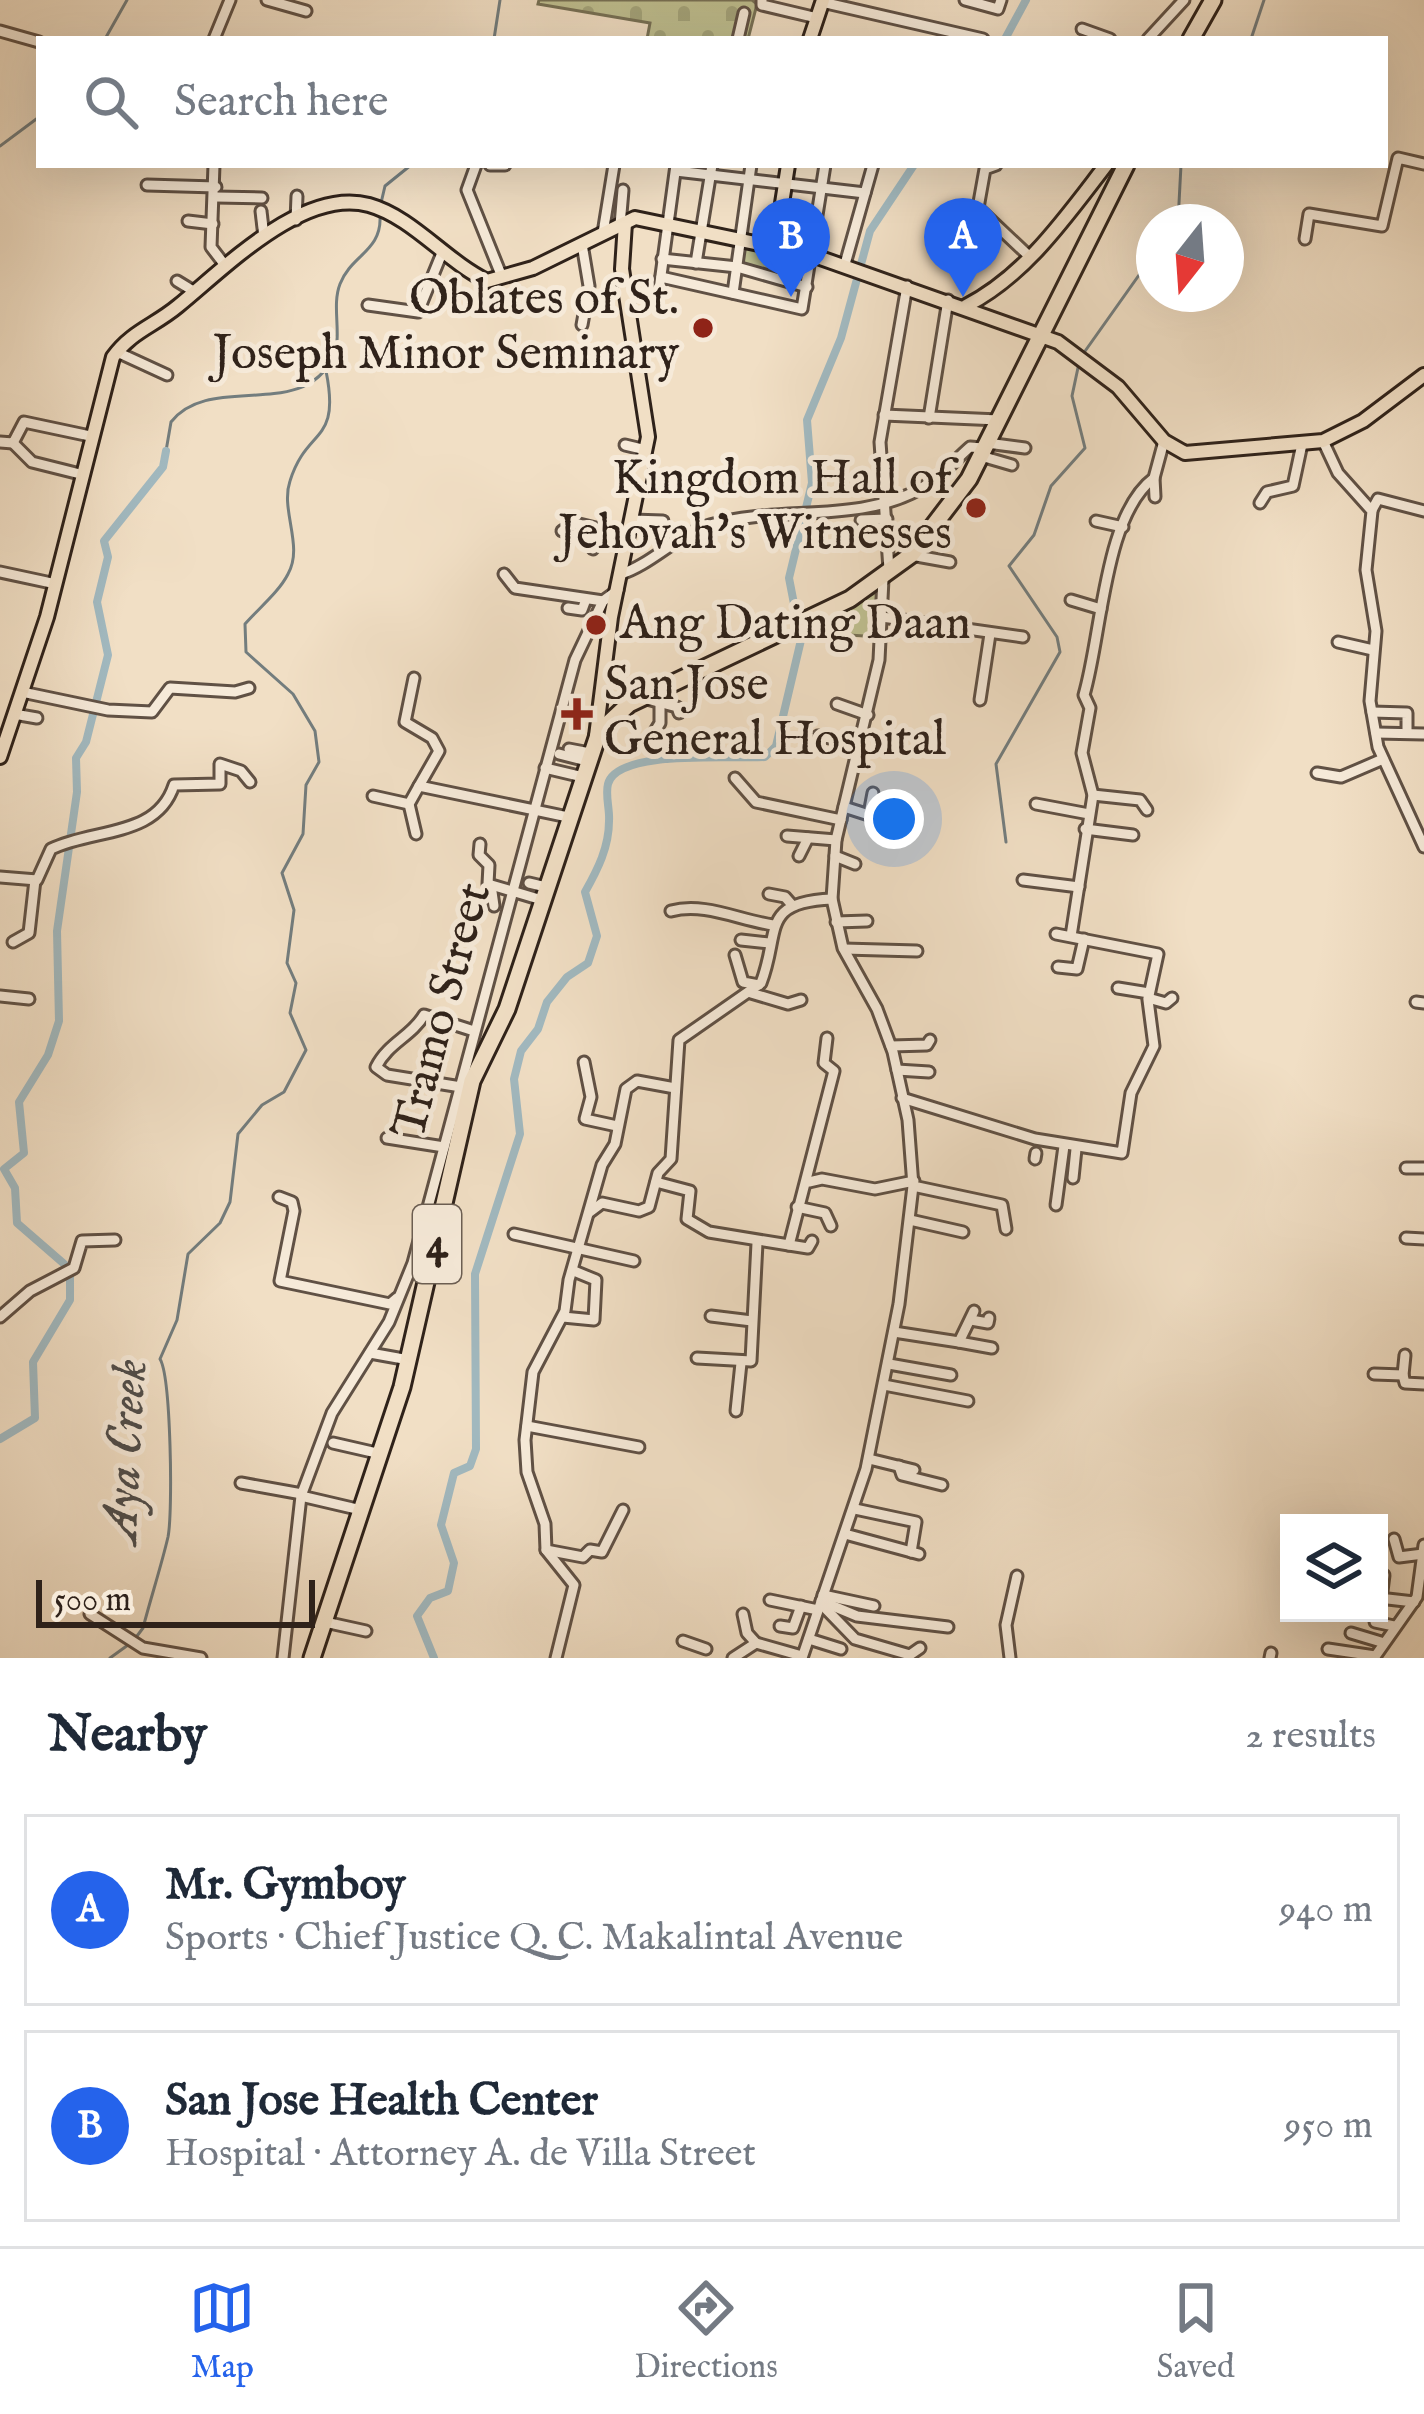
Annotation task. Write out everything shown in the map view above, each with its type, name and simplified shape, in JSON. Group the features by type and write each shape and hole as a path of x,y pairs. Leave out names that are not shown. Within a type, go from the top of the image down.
{"highway":[{"path":"1195,32 1213,0"},
{"name":"4","path":"312,1658 409,1360 466,1084 507,1009 589,757 609,718 812,617 886,576 911,555 947,511 984,449 1124,168"}],"main road":[{"path":"811,36 823,1"},
{"path":"775,248 788,168"},
{"path":"966,306 993,293 1030,257 1104,168"},
{"path":"0,757 56,584 90,436 116,352 139,328 164,316 224,264 264,237 342,201 387,211 487,280 502,278 634,218 855,267 1042,334 1130,399 1164,441 1185,453 1248,443 1323,441 1363,421 1424,375"},
{"path":"589,757 648,425 622,269 622,224"}],"street":[{"path":"215,36 230,0"},
{"path":"267,0 306,11"},
{"path":"762,0 762,5 817,19"},
{"path":"964,0 998,9 1001,0"},
{"path":"1151,36 1184,0"},
{"path":"823,1 970,36"},
{"path":"739,36 744,13"},
{"path":"1174,16 1195,32"},
{"path":"1082,29 1102,36"},
{"path":"0,31 36,41"},
{"path":"1305,239 1309,214 1382,226 1398,158 1424,164"},
{"path":"214,168 211,247 224,264"},
{"path":"475,168 468,194 502,278"},
{"path":"603,233 614,168"},
{"path":"659,290 676,168 865,193"},
{"path":"733,293 751,168"},
{"path":"661,277 802,309 825,168"},
{"path":"855,267 872,168"},
{"path":"988,168 977,206 1030,257"},
{"path":"696,263 711,170"},
{"path":"147,185 262,198"},
{"path":"622,224 623,190"},
{"path":"296,220 297,196"},
{"path":"1075,207 1096,222"},
{"path":"261,212 264,237"},
{"path":"188,221 230,218"},
{"path":"582,244 589,286 582,325"},
{"path":"368,305 418,313 426,288 432,288 442,253"},
{"path":"662,259 737,268 807,287"},
{"path":"177,281 195,292"},
{"path":"802,1656 869,1459 889,1364 914,1183 891,1046 844,950 832,899 836,841 868,715 882,617 886,576 878,523 886,503 884,415 908,286"},
{"path":"929,418 948,300"},
{"path":"116,352 167,375"},
{"path":"884,415 999,420"},
{"path":"13,443 24,422 90,436"},
{"path":"1155,497 1154,478 1164,441"},
{"path":"1323,441 1338,472 1372,511"},
{"path":"0,442 13,443 32,462 84,475"},
{"path":"1260,503 1267,492 1292,488 1302,444"},
{"path":"626,445 646,450"},
{"path":"621,574 703,527 735,518 886,503 928,484 970,447 1025,448"},
{"path":"984,449 1007,463 999,475"},
{"path":"865,479 882,478"},
{"path":"1071,936 1093,795 1082,748 1090,708 1083,700 1100,638 1101,582 1138,488 1154,478"},
{"path":"1424,511 1378,500 1372,511 1366,571 1376,617 1372,712 1376,734 1424,847"},
{"path":"632,520 663,521"},
{"path":"861,520 878,523"},
{"path":"1096,521 1124,527"},
{"path":"562,531 574,523 629,536"},
{"path":"593,549 595,539 608,542 610,531"},
{"path":"911,555 950,562"},
{"path":"0,572 56,584"},
{"path":"504,574 513,587 586,602 603,601"},
{"name":"Tramo Street","path":"283,1658 301,1495 332,1413 370,1353 413,1263 466,1084 474,1031 535,808 556,757 578,638 603,601 618,590"},
{"path":"1071,601 1101,610"},
{"path":"568,608 583,610 586,602"},
{"path":"882,617 1023,638"},
{"path":"980,700 988,681 985,659 990,634"},
{"path":"1338,642 1373,650"},
{"path":"972,657 985,659"},
{"path":"414,679 405,722 432,739 439,751 410,801 416,834"},
{"path":"22,692 152,712 170,688 235,692 249,688"},
{"path":"651,700 678,707 679,713"},
{"path":"651,700 660,723 652,736"},
{"path":"838,704 868,715"},
{"path":"1372,712 1407,713 1407,733"},
{"path":"14,714 37,718"},
{"path":"1376,734 1424,734"},
{"path":"818,736 861,743"},
{"path":"1065,745 1082,748"},
{"path":"532,753 589,757"},
{"path":"556,757 589,757"},
{"path":"1317,772 1341,777 1383,759"},
{"path":"13,942 29,933 34,880 47,854 70,841 141,825 176,784 218,785 220,764 241,771 250,782"},
{"path":"735,778 752,800 841,820"},
{"path":"419,786 568,817"},
{"path":"869,814 873,794"},
{"path":"1093,795 1141,800 1147,810"},
{"path":"373,796 410,801"},
{"path":"392,796 410,801"},
{"path":"1036,805 1090,814"},
{"path":"844,807 900,825"},
{"path":"1085,829 1133,835"},
{"path":"787,836 836,841"},
{"path":"799,856 808,838"},
{"path":"480,844 494,906"},
{"path":"835,856 855,864"},
{"path":"0,877 34,880"},
{"path":"1024,880 1079,887"},
{"path":"529,883 544,894"},
{"path":"491,885 544,894"},
{"path":"769,894 785,897 792,905"},
{"path":"590,1212 602,1203 647,1210 656,1182 671,1159 679,1040 755,989 773,925 792,905 832,899"},
{"path":"671,911 695,905 729,918 773,925"},
{"path":"836,922 867,921"},
{"path":"902,1098 1037,1150 1070,1147 1122,1154 1130,1093 1154,1046 1148,996 1157,953 1056,934"},
{"path":"1058,967 1077,968 1084,939"},
{"path":"741,940 769,943"},
{"path":"844,950 916,951"},
{"path":"735,955 743,982 788,1004 801,1000"},
{"path":"845,979 860,979"},
{"path":"1118,988 1166,1003 1172,998"},
{"path":"0,996 29,999"},
{"path":"466,1084 388,1075 376,1067 394,1042 416,1030 424,1015 474,1031"},
{"path":"789,1245 834,1071 824,1063 827,1038"},
{"path":"891,1046 927,1045 930,1040"},
{"path":"584,1061 592,1097 585,1119 617,1126"},
{"path":"897,1070 929,1072"},
{"path":"542,1644 558,1652 574,1582 546,1550 539,1496 525,1465 536,1364 563,1317 631,1083 675,1088"},
{"path":"386,1138 444,1148"},
{"path":"1070,1147 1073,1178"},
{"path":"1056,1205 1070,1147"},
{"path":"1406,1168 1424,1168"},
{"path":"809,1182 829,1180 875,1190 914,1183 1002,1205 1006,1229"},
{"path":"656,1182 691,1191 687,1219 709,1232 808,1249 812,1240"},
{"path":"279,1197 292,1202 295,1211 280,1282 390,1304 401,1294"},
{"path":"797,1207 822,1212 831,1226"},
{"path":"910,1220 963,1232"},
{"path":"780,1224 792,1228"},
{"path":"514,1234 634,1261"},
{"path":"1406,1238 1424,1239"},
{"path":"0,1317 31,1291 74,1268 82,1240 115,1240"},
{"path":"697,1358 751,1360 757,1243"},
{"path":"413,1263 431,1269"},
{"path":"563,1317 593,1320 596,1280 574,1271"},
{"path":"711,1316 752,1321"},
{"path":"959,1342 972,1316 988,1323 989,1318"},
{"path":"894,1332 992,1348"},
{"path":"370,1353 409,1360"},
{"path":"1405,1354 1405,1383 1424,1384"},
{"path":"736,1411 741,1363"},
{"path":"889,1364 951,1375"},
{"path":"1374,1374 1403,1375"},
{"path":"884,1385 968,1401"},
{"path":"527,1426 639,1447"},
{"path":"333,1443 381,1454"},
{"path":"869,1459 914,1470"},
{"path":"898,1466 902,1475 942,1485"},
{"path":"241,1483 362,1510"},
{"path":"845,1534 915,1553 916,1522 855,1509"},
{"path":"546,1550 583,1557 590,1550 602,1552 623,1510"},
{"path":"1328,1648 1374,1657 1418,1599 1423,1550 1399,1557 1394,1539"},
{"path":"279,1562 293,1565"},
{"path":"1010,1658 1006,1625 1017,1576"},
{"path":"770,1600 801,1606 874,1606"},
{"path":"820,1603 857,1616 948,1627"},
{"path":"820,1603 860,1642 910,1655 920,1648"},
{"path":"780,1626 794,1628 801,1606"},
{"path":"90,1614 142,1648 201,1658"},
{"path":"742,1614 747,1633 756,1643 820,1658"},
{"path":"323,1622 367,1631"},
{"path":"1375,1622 1394,1626"},
{"path":"1352,1633 1381,1642"},
{"path":"809,1639 841,1649"},
{"path":"683,1641 708,1648"},
{"path":"733,1658 756,1643"}],"green space":[{"path":"539,0 752,0 757,4 749,36 648,36 650,23 538,4"},
{"path":"745,246 809,260 805,288 740,270"},
{"path":"880,590 879,637 849,635 844,610"}],"waterway":[{"path":"107,36 127,0"},
{"path":"494,36 500,0"},
{"path":"1007,36 1026,0"},
{"path":"1252,36 1264,0"},
{"path":"0,146 36,119"},
{"path":"381,203 385,186 407,168"},
{"path":"434,1658 417,1616 430,1598 448,1591 454,1563 441,1525 454,1473 470,1466 476,1449 475,1274 520,1134 514,1079 521,1051 538,1029 547,1002 567,977 588,963 597,936 585,892 605,849 607,788 616,773 653,761 765,757 776,746 801,640 789,578 812,483 807,420 841,338 870,231 912,168"},
{"path":"1179,204 1181,168"},
{"path":"166,451 171,422 188,408 209,400 301,388 319,376 336,349 340,284 376,237 380,216"},
{"path":"1083,354 1136,279"},
{"path":"1006,842 996,764 1060,652 1057,637 1009,566 1034,535 1051,486 1085,448 1072,396 1079,363"},
{"name":"Aya Creek","path":"134,1640 143,1628 168,1537 170,1445 160,1359 177,1320 188,1254 220,1223 230,1202 238,1134 262,1105 284,1092 306,1050 290,1013 296,983 287,963 294,910 282,873 303,834 306,785 319,762 315,731 293,694 246,652 245,624 279,587 292,563 288,492 297,464 326,424 326,371"},
{"path":"0,1439 35,1418 33,1362 70,1300 70,1269 17,1223 15,1188 4,1169 24,1153 19,1102 48,1055 59,1021 57,931 77,792 76,758 86,742 108,655 97,602 108,557 104,541 163,467 166,451"},
{"name":"Aya Creek","path":"110,1658 128,1645"}],"place":[{"name":"San Jose Health Center","path":"791,297"},
{"name":"Mr. Gymboy","path":"963,297"},
{"name":"Oblates of St. Joseph Minor Seminary","path":"703,328"},
{"name":"Kingdom Hall of Jehovah's Witnesses","path":"976,508"},
{"name":"Ang Dating Daan","path":"596,625"},
{"name":"San Jose General Hospital","path":"577,714"}]}
